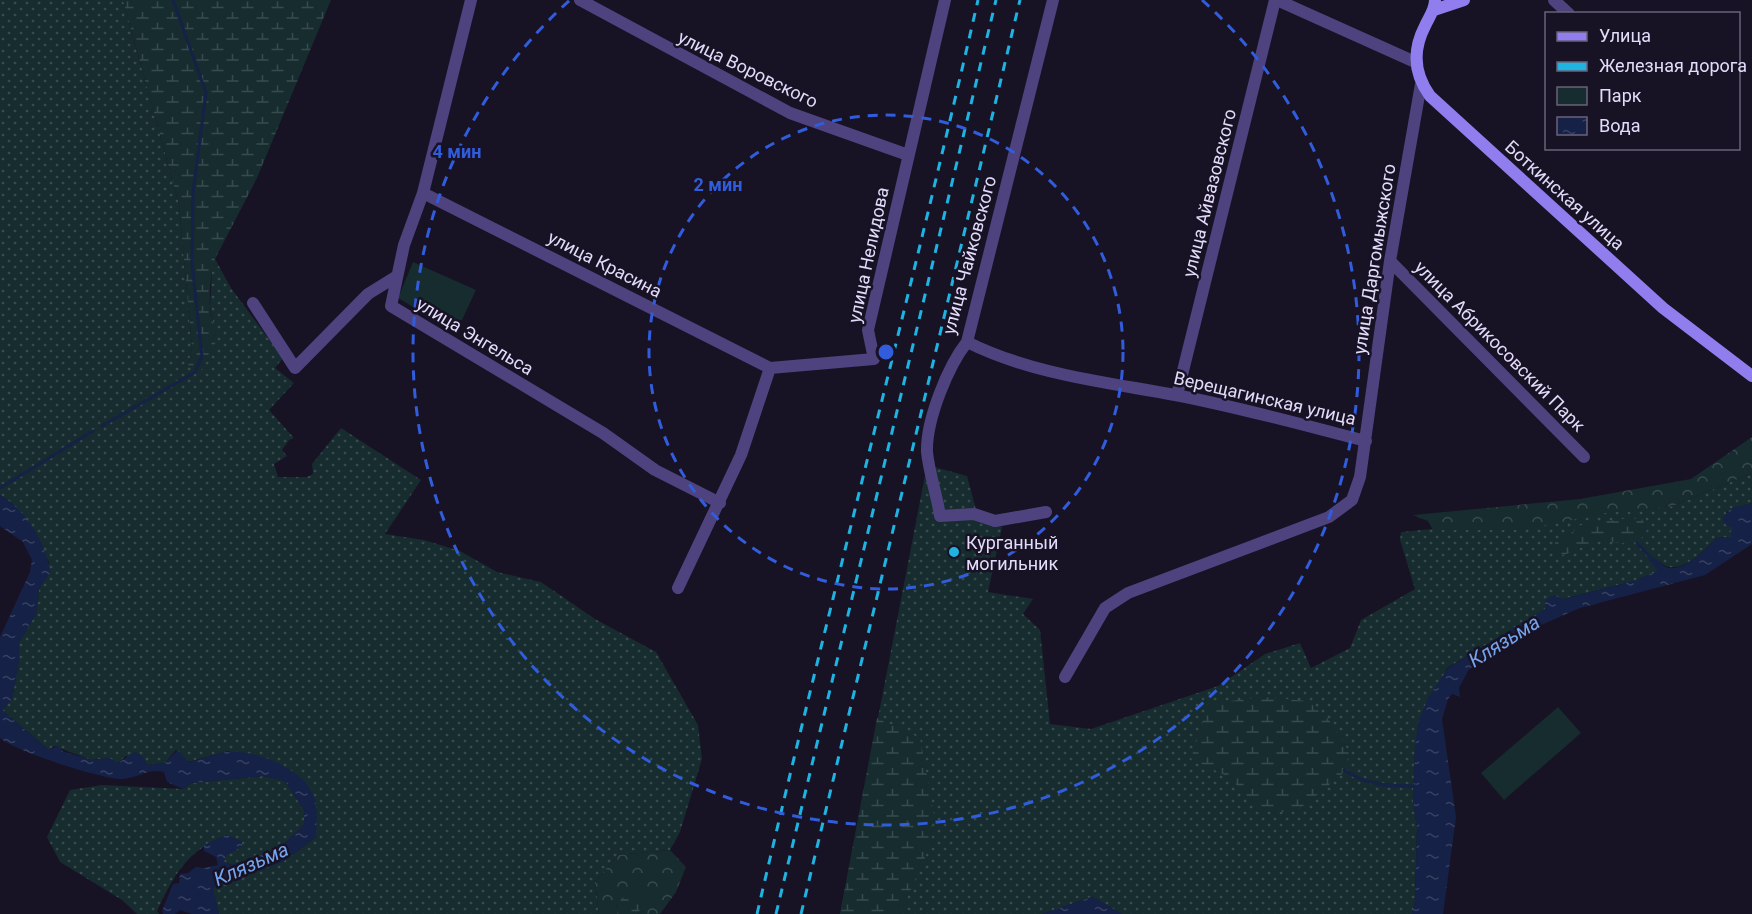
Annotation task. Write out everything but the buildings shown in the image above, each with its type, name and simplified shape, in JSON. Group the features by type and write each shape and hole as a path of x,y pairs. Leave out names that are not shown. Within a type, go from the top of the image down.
{"street":[{"name":"улица Энгельса","path":"471,0 423,193 404,245 391,306 603,433 655,470 720,503"},
{"name":"улица Воровского","path":"580,0 790,113 908,155"},
{"name":"улица Нелидова","path":"770,368 874,359 868,330 945,0"},
{"name":"улица Чайковского","path":"1046,512 995,522 974,514 940,516 927,451 929,431 954,359 967,342 1053,0"},
{"path":"1276,0 1415,62"},
{"name":"улица Айвазовского","path":"1177,395 1276,0"},
{"path":"1434,5 1464,0"},
{"path":"1554,0 1567,12"},
{"name":"Боткинская улица","path":"1434,5 1423,29 1415,62 1421,84 1430,96 1663,308 1752,376"},
{"name":"улица Даргомыжского","path":"1366,441 1390,261 1421,84"},
{"name":"улица Красина","path":"423,193 770,368"},
{"name":"улица Абрикосовский Парк","path":"1390,261 1584,457"},
{"path":"253,303 295,368 368,294 397,276"},
{"name":"Верещагинская улица","path":"967,342 989,353 1089,381 1177,395 1366,441 1360,477 1352,500 1329,517 1128,593 1105,608 1065,676"},
{"path":"678,588 741,455 770,368"}],"green space":[{"path":"0,0 123,0 179,204 192,348 188,366 204,362 216,337 210,307 212,270 215,259 231,288 283,358 275,368 294,383 269,410 294,438 289,440 282,450 287,456 274,464 278,477 307,477 313,474 312,464 341,428 421,480 385,534 424,540 460,551 497,572 541,582 595,619 656,652 698,725 702,759 680,832 670,850 618,855 595,882 599,914 219,914 212,888 284,861 316,837 310,788 228,751 188,762 176,750 165,763 147,765 126,756 118,763 109,758 91,760 54,746 49,750 2,710 12,699 19,661 19,642 36,614 39,589 49,562 13,504 0,495"},
{"path":"123,0 331,0 257,178 215,259 212,270 210,310 216,339 201,372 188,366 192,348 179,204"},
{"path":"413,262 476,290 462,320 458,320 452,330 398,298"},
{"path":"1752,437 1752,473 1673,506 1606,513 1523,530 1433,530 1428,521 1413,515 1580,499 1691,479"},
{"path":"927,465 967,476 978,517 1002,527 988,592 1033,599 1023,614 1040,630 1050,724 1091,729 1218,686 1265,654 1300,643 1311,668 1350,648 1361,620 1415,589 1400,540 1401,532 1673,506 1752,473 1752,503 1726,512 1735,528 1733,538 1717,537 1698,556 1681,565 1666,566 1659,561 1659,571 1634,581 1563,599 1447,668 1415,749 1413,800 1417,828 1415,901 1412,914 1122,914 1092,897 1042,914 840,914"},
{"path":"1629,518 1642,519 1647,530 1637,542 1599,541 1560,556 1555,550 1555,540 1570,534 1581,525"},
{"path":"1262,697 1308,701 1329,720 1350,753 1342,774 1304,806 1288,813 1255,808 1231,778 1191,759 1208,704"},
{"path":"1558,707 1581,733 1504,800 1481,773"},
{"path":"877,718 920,738 934,815 927,853 900,914 840,914"},
{"path":"263,776 285,781 304,810 304,825 279,849 232,865 224,862 226,855 242,842 227,835 213,841 183,865 169,886 157,911 159,914 137,914 122,900 60,862 47,837 70,790 102,785 183,789 191,783"},
{"path":"670,850 686,867 676,892 660,914 638,914 644,897 616,905 619,914 599,914 595,882 618,855"},
{"path":"630,890 645,897 638,914 619,914 616,905"}],"water":[{"name":"Клязьма","path":"0,495 18,509 34,529 45,551 50,573 39,589 36,614 19,642 19,661 12,699 2,710 49,750 59,745 62,751 91,760 109,758 118,763 135,752 143,757 148,765 165,763 178,750 188,762 224,752 239,752 262,757 284,766 302,779 312,792 317,811 316,837 284,861 213,888 219,914 192,914 180,910 175,914 163,914 162,911 173,884 179,883 180,874 188,873 196,867 218,865 216,857 204,851 204,845 227,835 242,842 242,847 226,855 224,862 232,865 279,849 304,825 304,810 285,781 263,776 191,783 183,789 167,782 164,772 153,771 123,779 97,775 40,757 0,738 0,637 30,572 32,560 23,542 0,526"},
{"name":"Клязьма","path":"1752,503 1752,544 1705,575 1580,608 1541,625 1533,633 1503,645 1487,659 1469,669 1459,688 1460,697 1452,694 1448,699 1442,719 1456,817 1443,914 1412,914 1415,901 1417,828 1413,800 1418,723 1428,698 1448,668 1545,609 1545,601 1553,595 1563,599 1634,581 1658,571 1648,559 1653,557 1669,568 1682,566 1702,552 1717,537 1733,538 1729,531 1734,528 1726,525 1722,518 1732,508"},
{"path":"1092,897 1122,914 1042,914"}],"waterway":[{"path":"102,426 195,372 202,356 192,263 193,193 206,93 173,0"},
{"path":"0,488 93,431"},
{"path":"1637,543 1652,559"},
{"path":"1344,770 1361,779 1378,784 1416,786"}],"railway":[{"path":"757,914 978,0"},
{"path":"776,914 996,0"},
{"path":"801,914 1020,0"}],"place":[{"name":"Курганный могильник","path":"954,552"}]}
